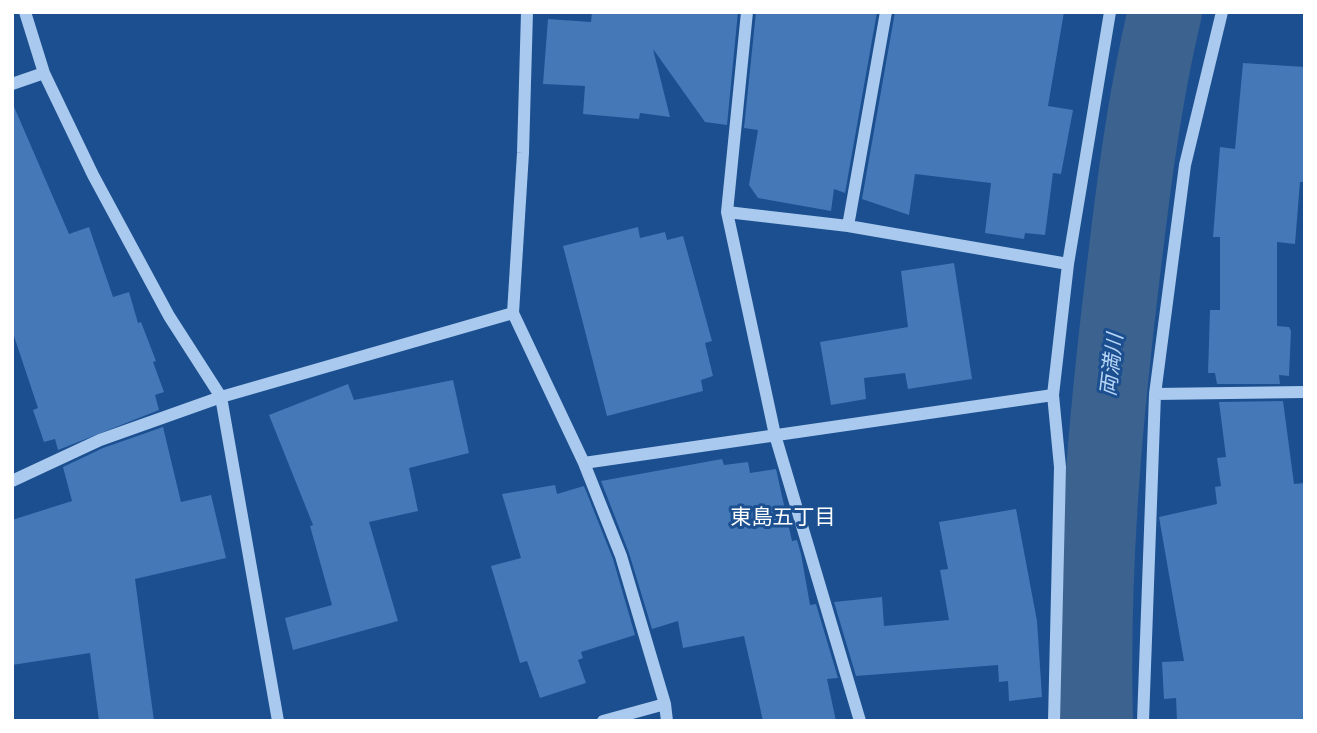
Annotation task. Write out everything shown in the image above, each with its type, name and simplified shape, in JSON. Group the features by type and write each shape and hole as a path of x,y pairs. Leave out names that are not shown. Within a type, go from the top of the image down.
{"street":[{"path":"25,12 44,73 93,175 169,316 221,397 278,721"},
{"path":"527,12 523,153 513,313 584,463 621,556 666,704 667,721"},
{"path":"747,12 727,212 775,435 860,721"},
{"path":"848,226 886,12"},
{"path":"1054,721 1060,467 1054,395 1068,264 1110,12"},
{"path":"1143,721 1155,394 1185,165 1222,12"},
{"path":"12,84 44,73"},
{"path":"727,212 848,226 1068,264"},
{"path":"12,481 100,440 221,397 513,313"},
{"path":"1155,394 1305,392"},
{"path":"584,463 1054,395"},
{"path":"603,721 666,704"}],"building":[{"path":"592,12 738,12 727,125 705,122 653,49 670,117 640,113 639,119 583,114 585,86 543,84 548,19 591,22"},
{"path":"756,12 877,12 845,193 834,189 831,211 758,198 749,185 758,130 744,128"},
{"path":"895,12 1064,12 1048,106 1073,110 1061,174 1053,173 1045,235 1025,233 1024,239 985,233 991,183 915,174 909,215 862,199"},
{"path":"1243,63 1305,67 1305,182 1300,182 1295,244 1277,242 1277,326 1289,327 1291,331 1289,376 1279,375 1280,384 1217,384 1215,373 1208,373 1210,310 1220,310 1220,237 1213,237 1220,147 1235,149"},
{"path":"12,102 69,234 89,227 113,297 129,292 138,323 141,322 156,361 153,362 164,392 155,395 159,410 58,450 55,439 44,442 33,410 38,408 12,330"},
{"path":"638,227 640,238 665,232 667,240 683,236 712,341 705,343 713,376 701,380 703,391 607,416 563,246"},
{"path":"954,263 972,379 908,389 905,373 864,378 866,399 831,405 820,342 908,327 901,271"},
{"path":"453,380 469,453 409,468 418,511 369,522 398,621 293,650 285,618 332,605 310,526 313,525 269,415 348,384 354,400"},
{"path":"1283,401 1294,484 1305,483 1305,721 1177,721 1176,698 1164,699 1162,662 1184,661 1159,517 1217,504 1215,487 1221,486 1217,458 1226,457 1219,402"},
{"path":"163,427 181,502 211,495 226,558 135,579 154,721 99,721 90,653 12,665 12,520 72,501 63,467 103,448"},
{"path":"722,459 724,465 748,462 750,473 776,469 792,541 797,540 801,554 810,605 816,604 838,678 827,679 836,721 763,721 744,636 683,648 678,621 652,629 629,553 601,481"},
{"path":"555,485 557,494 584,486 613,559 635,635 581,652 583,658 578,660 586,683 540,698 527,661 520,663 491,566 521,558 502,494"},
{"path":"1016,509 1037,621 1042,697 1009,701 1008,681 999,682 998,665 856,676 834,602 882,597 884,626 949,620 940,570 948,569 939,522"}],"waterway":[{"name":"両満川","path":"1096,721 1098,559 1109,398 1139,151 1165,12"}],"district":[{"name":"東島五丁目","path":"783,517"}]}
